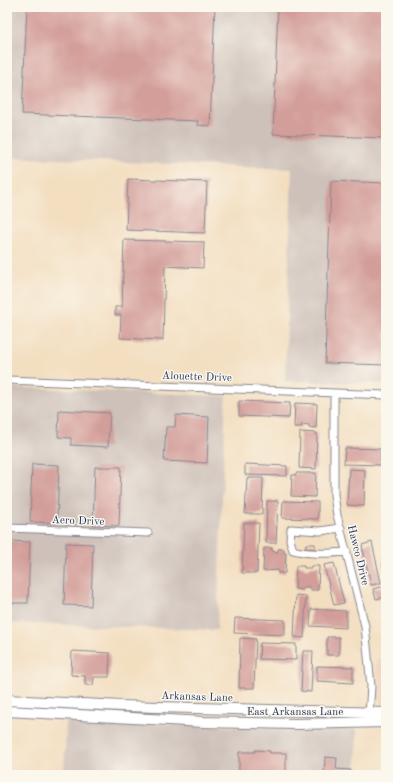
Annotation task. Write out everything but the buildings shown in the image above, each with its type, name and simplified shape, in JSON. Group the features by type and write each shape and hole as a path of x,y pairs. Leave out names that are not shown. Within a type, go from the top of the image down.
{"main road":[{"name":"Arkansas Lane","path":"7,700 369,717 386,713"},
{"name":"East Arkansas Lane","path":"7,711 204,722 297,724 369,717 386,722"}],"street":[{"name":"Alouette Drive","path":"7,380 386,395"},
{"name":"Hawco Drive","path":"334,393 334,495 337,515 365,626 371,686 369,717"},
{"name":"Aero Drive","path":"7,528 148,533"},
{"path":"341,528 320,531 291,530 290,540 293,550 302,552 347,552"}],"shaded area":[{"path":"7,7 386,7 386,384 285,381 292,169 7,157"},
{"path":"7,387 226,396 217,630 7,623"},
{"path":"376,658 386,658 386,705 382,703 375,695"},
{"path":"66,721 357,729 356,771 386,772 386,775 64,775"}]}
